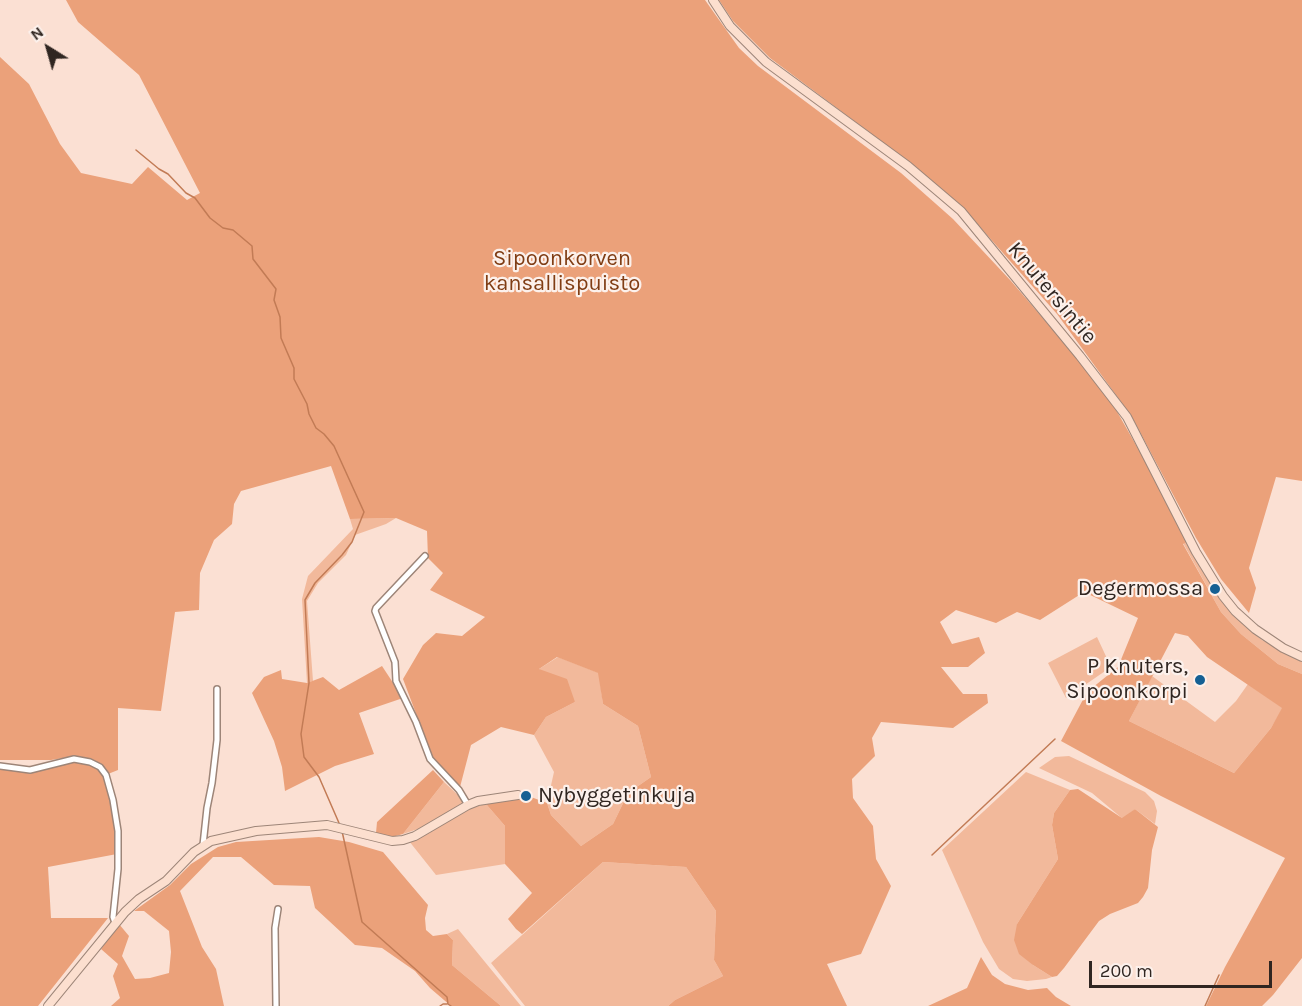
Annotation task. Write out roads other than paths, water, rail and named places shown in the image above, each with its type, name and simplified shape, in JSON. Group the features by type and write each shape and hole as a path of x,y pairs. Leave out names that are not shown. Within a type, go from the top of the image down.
{"street":[{"name":"Knutersintie","path":"713,0 730,26 766,62 908,166 961,212 1080,356 1127,417 1196,552 1223,596 1235,611 1255,629 1283,648 1302,657"},
{"path":"425,556 375,611 395,662 396,681 416,722 429,759 459,790 468,805"},
{"path":"203,845 217,740 217,689"},
{"path":"0,766 30,770 74,759 100,767 106,775 118,831 118,869 113,917 115,923"},
{"path":"48,1006 115,923 140,899 166,881 203,845 223,837 239,834 327,825 392,841 403,840 415,836 468,805 518,795"},
{"path":"276,1006 275,928 278,909"}],"waterway":[{"path":"136,150 168,174 186,193 195,198 210,218 223,228 233,230 252,246 253,259 276,289 274,300 280,317 281,338 294,368 294,379 316,428 334,446 364,512 352,542 315,583 305,600 309,683 301,734 304,757 319,777 339,823"},
{"path":"932,855 1055,739"},
{"path":"342,831 362,922 447,997 448,1004 451,1006"},
{"path":"1205,1006 1219,975"},
{"path":"440,1006 447,1004"}],"place":[{"name":"Degermossa","path":"1215,589"},
{"name":"P Knuters, Sipoonkorpi","path":"1200,680"},
{"name":"Nybyggetinkuja","path":"526,796"}],"park label":[{"name":"Sipoonkorven kansallispuisto","path":"562,272"}]}
